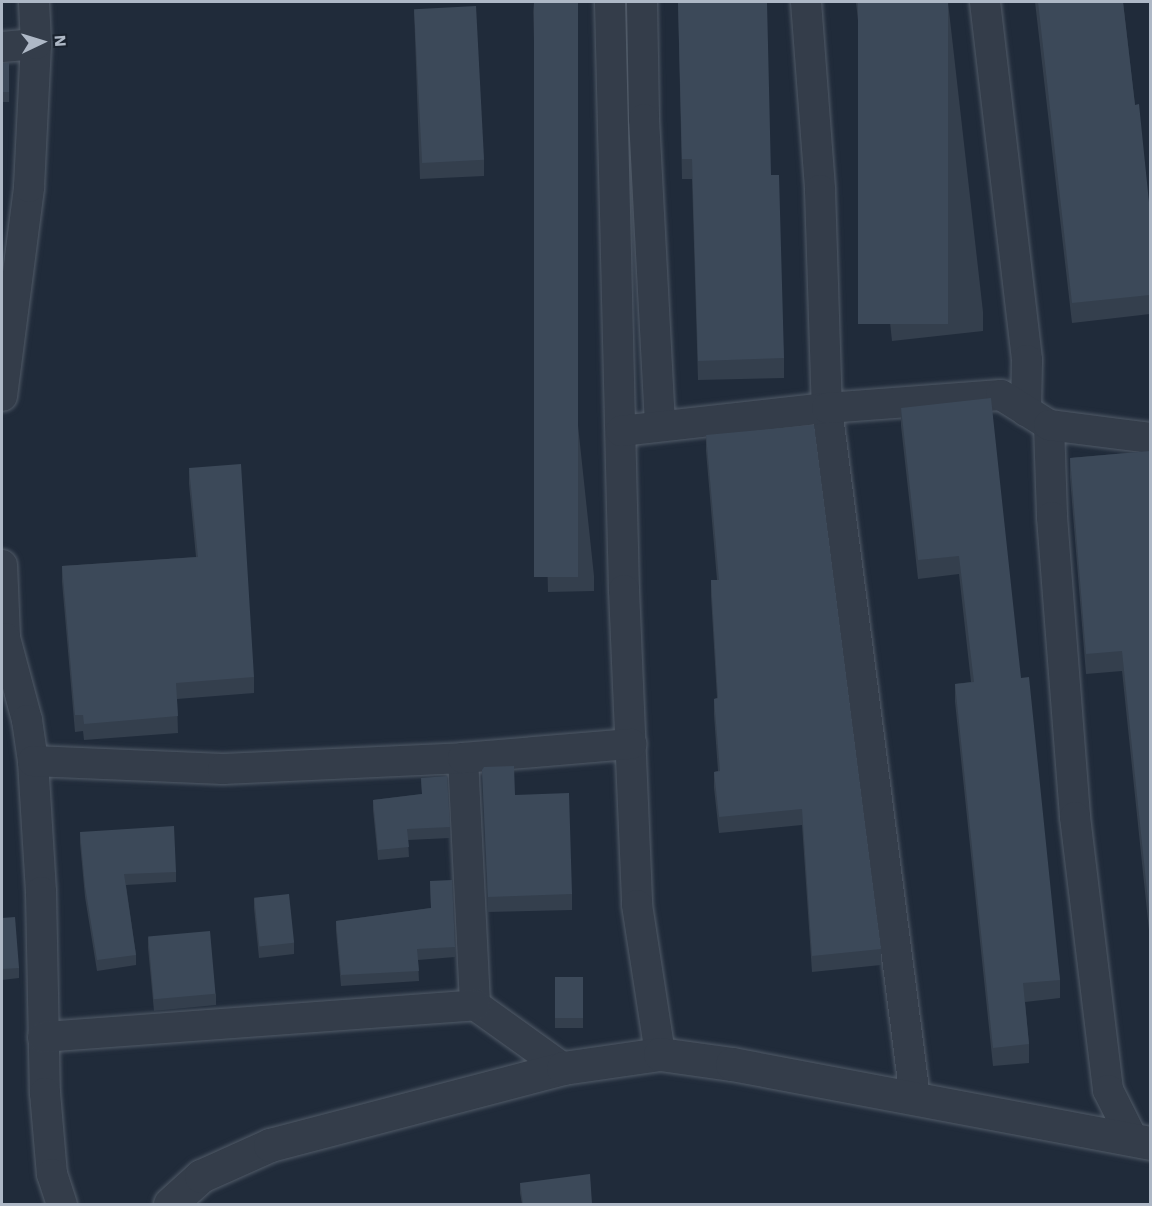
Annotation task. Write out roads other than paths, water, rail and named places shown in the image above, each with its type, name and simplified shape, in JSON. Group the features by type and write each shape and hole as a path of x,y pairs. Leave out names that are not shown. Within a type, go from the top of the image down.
{"street":[{"path":"2,396 29,187 36,44 34,2"},
{"path":"610,2 621,431 637,905 660,1054"},
{"path":"642,2 644,119 660,425"},
{"path":"806,2 820,190 827,408 915,1098"},
{"path":"985,2 1027,360 1052,517 1075,817 1108,1090 1142,1141"},
{"path":"2,47 36,44"},
{"path":"621,431 827,408 1001,395 1037,418 1150,438"},
{"path":"2,565 5,638 27,720 33,761 41,892 45,1093 52,1174 62,1204"},
{"path":"33,761 224,769 463,758 631,744"},
{"path":"463,758 475,1005"},
{"path":"44,1037 475,1005 563,1068"},
{"path":"170,1204 201,1176 270,1145 563,1068 660,1054 732,1064 1142,1141"}]}
